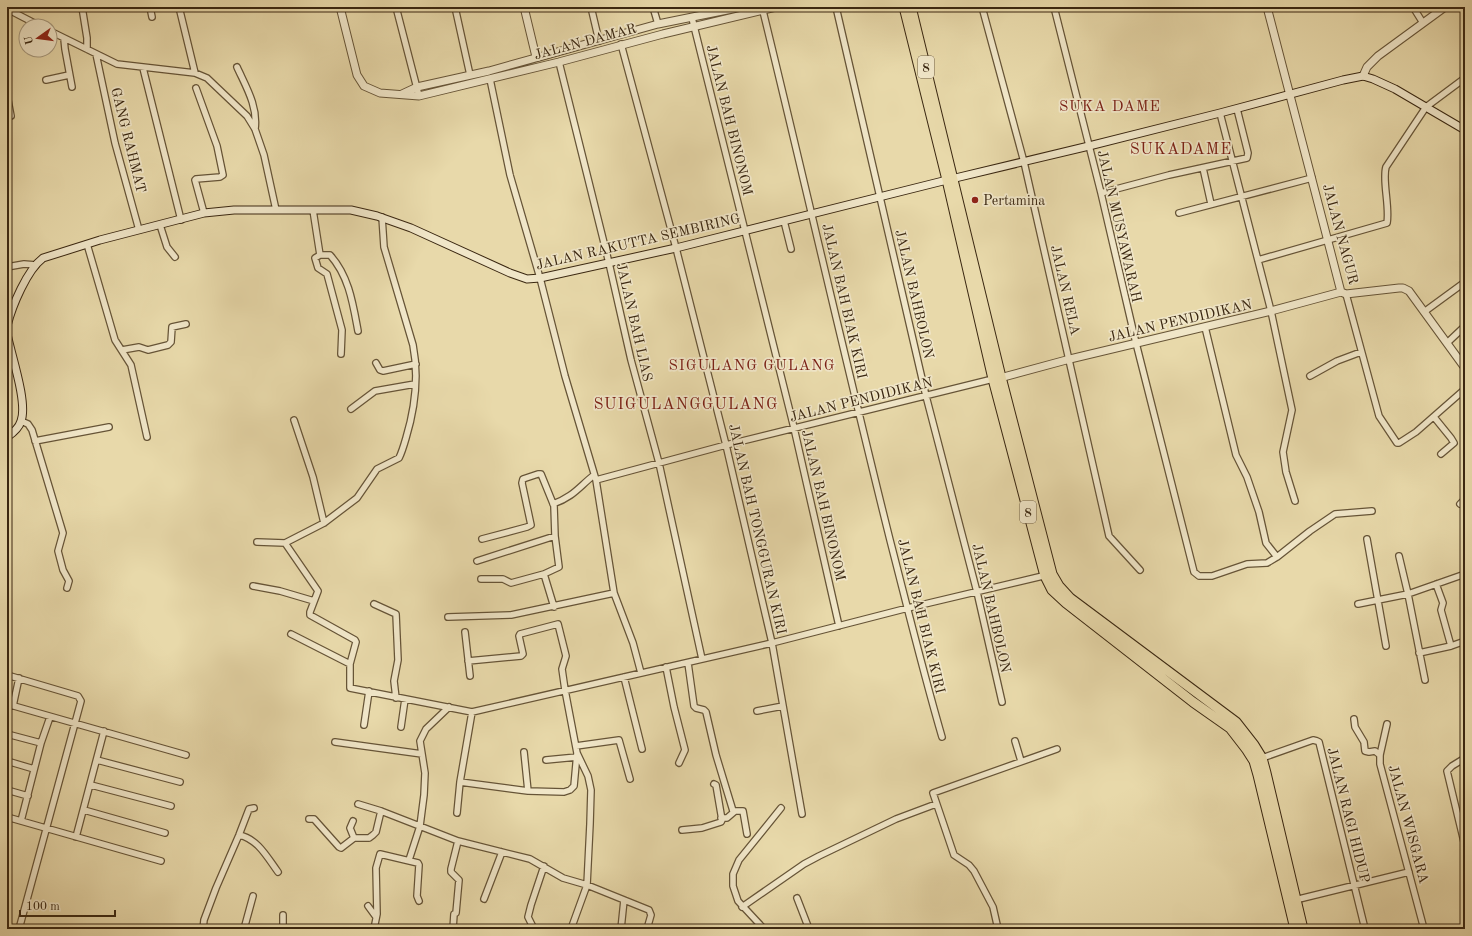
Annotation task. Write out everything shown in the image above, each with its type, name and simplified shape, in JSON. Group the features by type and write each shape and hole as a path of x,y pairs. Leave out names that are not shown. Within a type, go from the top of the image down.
{"highway":[{"name":"8","path":"904,7 950,179"},
{"name":"8","path":"911,7 997,378 1052,590 1066,603 1188,698 1230,728 1247,750 1254,761 1258,775 1295,929"},
{"name":"8","path":"1049,575 1070,598 1236,722 1254,745 1262,758 1303,929"}],"street":[{"path":"82,7 87,38 87,50"},
{"path":"150,7 152,18"},
{"path":"179,7 195,73"},
{"name":"JALAN DAMAR","path":"340,7 357,75 364,86 380,93 419,96 490,80 622,44 695,27 740,10"},
{"path":"396,7 419,96"},
{"path":"455,7 470,75"},
{"path":"524,7 536,57"},
{"path":"591,7 599,40"},
{"path":"653,7 658,24"},
{"name":"JALAN DAMAR","path":"400,95 417,87 470,75 658,24 692,18 715,10 763,11 776,7"},
{"name":"JALAN BAHBOLON","path":"836,7 926,396 977,592 1002,702"},
{"name":"JALAN RELA","path":"982,7 1024,162 1109,536 1140,570"},
{"name":"JALAN MUSYAWARAH","path":"1054,7 1101,193 1136,343 1193,567 1197,575 1212,576 1219,575 1247,564 1267,563 1277,557"},
{"name":"JALAN NAGUR","path":"1267,7 1328,240 1344,293 1403,288 1409,291 1465,368"},
{"path":"1413,7 1423,23"},
{"path":"1445,7 1378,56 1367,67 1363,76 1395,88 1465,130"},
{"path":"11,10 26,18"},
{"name":"JALAN BAH BIAK KIRI","path":"763,11 858,412 908,608 922,670 942,737"},
{"name":"JALAN BAH BINONOM","path":"692,18 794,428 839,626"},
{"path":"58,36 117,64 195,73 207,78 247,116 255,129 264,155 276,210"},
{"path":"64,39 72,87"},
{"name":"JALAN BAH TONGGURAN KIRI","path":"622,44 726,445 772,643 802,814"},
{"name":"GANG RAHMAT","path":"96,54 115,143 139,230"},
{"name":"JALAN BAH LIAS","path":"559,62 609,263 631,360 659,463 702,659"},
{"path":"237,67 255,108 255,129"},
{"path":"143,68 181,220"},
{"path":"46,80 69,75"},
{"name":"JALAN RAKUTTA SEMBIRING","path":"7,326 18,295 36,264 47,255 204,213 234,210 351,210 382,217 411,228 510,273 527,279 540,278 676,248 950,179 1089,146 1363,76"},
{"path":"1258,260 1387,223 1388,202 1385,169 1426,107 1465,78"},
{"path":"490,80 510,175 540,278 564,376 595,478 614,593 633,643 641,673"},
{"path":"196,88 217,146 223,175 220,177 195,180 204,213"},
{"path":"7,95 11,116"},
{"path":"1101,193 1232,161 1244,160 1247,158 1248,153 1236,109"},
{"path":"1220,113 1271,311 1292,410 1283,452 1286,472 1294,501"},
{"path":"1203,168 1211,204"},
{"path":"1179,213 1312,178"},
{"path":"313,210 320,255"},
{"path":"257,542 285,543 324,524 357,498 377,469 398,460 400,457 414,408 416,364 413,345 384,247 382,217"},
{"path":"784,221 791,249"},
{"path":"160,225 167,247 175,258"},
{"path":"87,244 114,338 131,366 147,437"},
{"path":"341,354 343,333 327,274 318,268 315,258 320,255 330,255 342,271 350,292 358,331"},
{"path":"7,267 24,264 36,264"},
{"path":"1424,312 1465,282"},
{"path":"1344,293 1378,416 1397,443 1400,443 1414,433 1465,389"},
{"name":"JALAN PENDIDIKAN","path":"595,478 1070,359 1344,293"},
{"path":"122,350 139,347 148,350 168,345 171,342 172,327 186,324"},
{"path":"1447,343 1465,326"},
{"path":"1205,327 1237,458 1248,476 1259,512 1266,543 1277,557 1310,531 1335,514 1372,511"},
{"path":"7,334 23,404 21,421 13,433 7,437"},
{"path":"1310,376 1337,361 1361,352"},
{"path":"376,363 380,370 383,371 416,364"},
{"path":"351,409 375,391 415,384"},
{"path":"1434,417 1453,440 1453,445 1442,454"},
{"path":"294,420 312,475 324,524"},
{"path":"21,421 30,427 63,533 58,551 63,570 69,581 68,588"},
{"path":"35,441 109,427"},
{"path":"481,579 503,578 511,583 544,574 559,567 555,536 554,504 541,474 523,480 522,483 532,525 482,539"},
{"path":"554,504 563,501 575,493 585,482 595,478"},
{"path":"1460,504 1465,499"},
{"path":"477,561 555,536"},
{"path":"1367,539 1386,646"},
{"path":"285,543 318,591 310,612 311,616 355,640 356,642 350,664 350,687 396,698 472,712 688,663 908,608 1049,575"},
{"path":"1399,556 1420,653 1425,678 1424,680"},
{"path":"544,574 554,606"},
{"path":"1358,604 1408,594 1465,574"},
{"path":"1436,584 1443,603 1441,610 1450,646"},
{"path":"253,586 280,591 314,601"},
{"path":"448,618 506,615 614,593"},
{"path":"374,604 396,614 398,660 394,681 396,698"},
{"path":"460,782 528,791 564,792 572,789 574,786 577,755 562,669 566,656 558,624 520,634 519,636 523,654 521,656 468,661"},
{"path":"465,632 470,676"},
{"path":"291,634 350,664"},
{"path":"1420,653 1465,641"},
{"path":"688,663 694,706 706,712 716,755 734,812"},
{"path":"666,667 685,750 679,763"},
{"path":"7,674 78,696 81,701 45,829 20,929"},
{"path":"624,677 642,749"},
{"path":"19,678 10,705 186,755"},
{"path":"364,725 369,691"},
{"path":"401,727 405,699"},
{"path":"757,711 783,706"},
{"path":"409,860 420,826 424,795 420,743 424,731 449,707"},
{"path":"457,813 460,782 472,712"},
{"path":"21,821 41,743 50,717"},
{"path":"1354,719 1355,727 1364,742 1365,751 1375,751 1380,755"},
{"name":"JALAN WISGARA","path":"1387,724 1380,755 1380,764 1424,929"},
{"path":"76,837 104,731"},
{"path":"7,734 41,743"},
{"path":"576,746 619,740 630,779"},
{"name":"JALAN RAGI HIDUP","path":"1262,758 1313,740 1318,742 1365,929"},
{"path":"1015,741 1021,761"},
{"path":"335,742 422,754"},
{"path":"998,929 993,907 974,871 969,865 954,855 933,794 934,792 1057,749"},
{"path":"524,752 528,791"},
{"path":"546,760 577,755"},
{"path":"571,929 587,885 589,855 591,790 588,776 577,755"},
{"path":"1465,758 1447,771 1465,846"},
{"path":"97,760 180,782"},
{"path":"7,761 34,769"},
{"path":"682,830 702,828 719,823 722,820 716,785 714,784"},
{"path":"90,785 171,806"},
{"path":"7,790 28,796"},
{"path":"358,804 381,811 458,841 530,859 563,878 587,885 649,910 651,915 647,929"},
{"path":"742,907 804,864 819,856 889,822 936,804"},
{"path":"203,929 204,920 239,835 247,810 254,808"},
{"path":"764,929 742,907 735,894 733,874 739,860 781,808"},
{"path":"84,810 165,833"},
{"path":"721,818 727,818 734,812 741,810 743,811 747,834"},
{"path":"309,820 314,819 340,848 354,838 369,838 373,835 376,832 381,811"},
{"path":"7,817 161,861"},
{"path":"353,821 350,828 354,838"},
{"path":"1459,823 1465,822"},
{"path":"239,835 245,836 256,844 278,872"},
{"path":"454,929 453,923 454,914 456,913 459,880 450,870 458,841"},
{"path":"484,899 502,852"},
{"path":"374,929 377,892 376,868 380,854 418,863 417,896 419,902"},
{"path":"534,929 528,917 544,866"},
{"path":"1295,900 1409,872"},
{"path":"244,929 254,896"},
{"path":"797,898 809,929"},
{"path":"621,929 624,900"},
{"path":"368,906 376,917"},
{"path":"283,915 283,929"}],"place":[{"name":"Pertamina","path":"975,200"}],"district":[{"name":"SUKA DAME","path":"1110,106"},
{"name":"SUKADAME","path":"1181,148"},
{"name":"SIGULANG GULANG","path":"752,365"},
{"name":"SUIGULANGGULANG","path":"686,403"}]}
